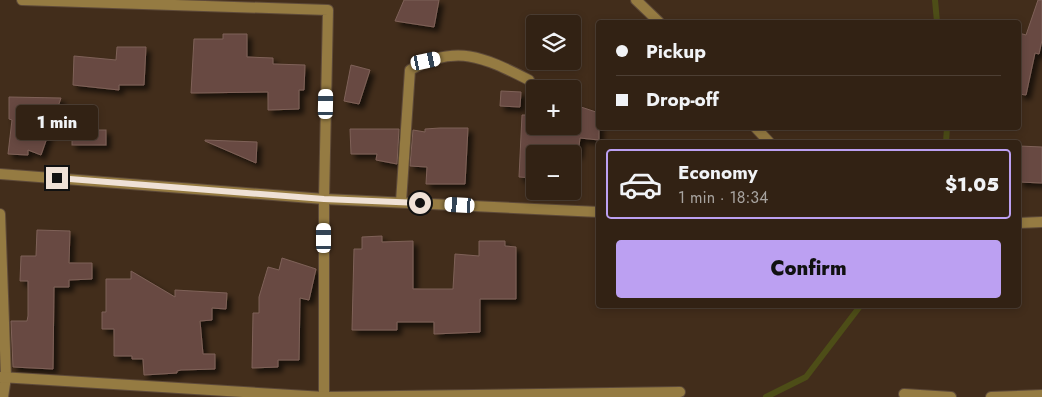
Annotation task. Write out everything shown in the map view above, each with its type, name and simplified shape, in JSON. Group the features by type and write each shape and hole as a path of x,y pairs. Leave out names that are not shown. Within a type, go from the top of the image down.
{"street":[{"path":"22,0 328,10 324,199 324,397"},
{"path":"636,0 646,5 657,20"},
{"path":"401,202 410,70 426,61 470,54 529,80"},
{"path":"758,130 767,140"},
{"path":"0,174 324,199 596,212"},
{"path":"0,214 3,397"},
{"path":"1021,223 1042,222"},
{"path":"3,377 324,397 680,392"},
{"path":"904,394 951,397"},
{"path":"991,397 1042,394"}],"building":[{"path":"404,0 439,0 434,27 395,21"},
{"path":"1038,0 1042,0 1042,40 1039,54 1035,53 1026,95 1021,94 1021,34 1026,35"},
{"path":"223,34 247,34 247,57 273,58 273,64 305,65 304,90 299,90 299,109 268,110 268,92 191,93 194,39 223,39"},
{"path":"117,47 146,47 144,85 119,85 119,90 73,85 74,56 116,60"},
{"path":"351,65 370,70 359,104 344,101"},
{"path":"501,91 521,92 520,107 500,106"},
{"path":"9,97 61,98 41,155 28,150 28,155 8,154 12,120 9,119"},
{"path":"581,107 596,112 596,130 599,130 599,140 580,138 579,145 526,145 526,177 519,177 522,115 526,115 526,135 581,135"},
{"path":"468,128 465,184 426,184 427,167 410,166 413,130 425,132 425,129"},
{"path":"350,129 399,129 397,164 376,160 377,154 351,154"},
{"path":"72,130 106,130 106,145 72,145"},
{"path":"205,141 257,142 256,163"},
{"path":"1021,146 1042,147 1042,183 1021,182"},
{"path":"37,230 70,231 69,263 92,263 92,279 69,280 69,287 54,287 53,369 13,367 11,321 27,321 28,316 28,281 20,281 21,256 36,256"},
{"path":"382,236 382,242 413,241 413,289 453,289 455,254 479,256 479,241 505,241 505,246 516,247 516,299 480,299 480,332 434,334 434,322 397,322 397,330 352,330 354,249 362,249 362,237"},
{"path":"282,258 316,269 309,300 300,298 299,360 278,360 278,367 252,368 253,313 259,313 259,297 268,267 279,270"},
{"path":"131,271 175,297 175,290 227,293 226,309 212,308 212,320 200,321 203,354 215,354 215,369 181,370 177,371 177,373 144,375 143,359 132,359 132,356 114,356 114,329 102,329 102,312 106,312 106,279 131,279"}],"waterway":[{"path":"935,0 937,20"},
{"path":"946,140 947,130"},
{"path":"766,397 806,377 859,308"}],"route":[{"path":"57,178 324,199 420,203"}]}
